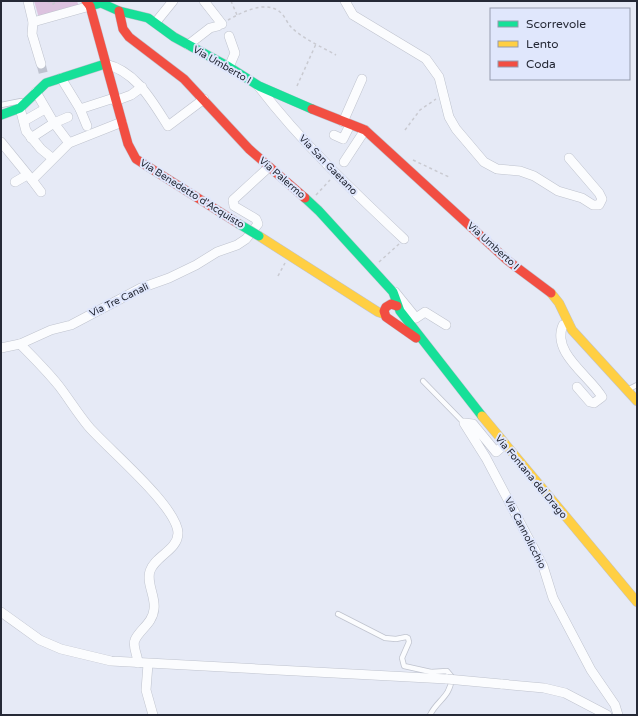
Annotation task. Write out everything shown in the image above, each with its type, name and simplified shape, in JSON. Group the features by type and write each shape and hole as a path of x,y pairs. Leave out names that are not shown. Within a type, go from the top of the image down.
{"street":[{"path":"28,1 33,22 32,34 41,64"},
{"path":"156,22 173,1"},
{"path":"345,1 353,15 426,59 439,76 449,117 456,129 484,162 497,169 520,171 534,176 558,192 582,198 593,205 599,205 602,199 599,193 569,158"},
{"path":"33,22 88,4 102,2 119,11"},
{"path":"188,45 210,28 220,25 205,2"},
{"name":"Via Benedetto d'Acquisto","path":"88,4 128,144 136,159 151,170 256,233 388,317"},
{"name":"Via Umberto I","path":"119,11 140,15 156,22 174,37 229,67 259,86 288,100 365,130 392,157 493,246 502,256 554,296 566,315 569,324 637,401"},
{"name":"Via Palermo","path":"119,11 123,29 129,37 160,59 184,79 269,167 319,211 393,292 398,309"},
{"path":"229,36 235,53 229,67"},
{"path":"1,115 20,108 34,94 45,79 61,78 105,64 116,67 142,87 168,126 204,99"},
{"path":"61,78 80,109 88,130"},
{"path":"334,135 343,139 362,79"},
{"name":"Via San Gaetano","path":"259,86 290,126 336,175 404,239"},
{"path":"80,109 131,95 142,87"},
{"path":"34,94 68,142"},
{"path":"20,108 26,131 31,138 52,158"},
{"path":"24,121 45,108"},
{"path":"31,138 54,123 68,117"},
{"path":"15,182 29,177 52,158 68,142 88,130 122,122"},
{"path":"344,162 365,130"},
{"path":"1,142 41,192"},
{"path":"256,233 258,224 256,219 234,206 233,200 269,167"},
{"name":"Via Tre Canali","path":"1,348 20,344 51,330 71,325 141,288 169,278 196,265 217,252 237,245 256,233"},
{"path":"393,292 394,291 416,318 425,312 446,325"},
{"path":"393,304 398,309 398,317 388,317 385,309 388,305 393,304"},
{"name":"Via Fontana del Drago","path":"398,309 504,445 637,602"},
{"name":"Via Fontana del Drago","path":"388,317 429,348"},
{"path":"569,324 563,326 561,330 561,340 566,354 602,397 594,403 590,402 577,387"},
{"path":"20,344 58,384 89,427 153,491 175,523 178,532 176,542 150,570 149,579 154,601 154,611 151,619 135,640 134,647 143,663 146,694 153,710 153,715"},
{"path":"464,423 473,424 496,452 504,445"},
{"name":"Via Cannolicchio","path":"464,423 486,458 540,559 553,598 592,670 615,705 618,715"},
{"path":"1,612 40,640 61,648 111,661 430,675 447,679 544,688 565,693 607,715"}],"lane":[{"path":"1,105 20,102 34,94"},
{"path":"423,381 464,423"},
{"path":"627,390 637,384"},
{"path":"338,614 385,638 408,638 409,642 402,658 404,666 430,675 447,671 452,677 448,694 435,707 430,715"}],"path":[{"path":"47,1 53,4 58,1"},
{"path":"231,1 237,15 246,10 262,7 275,8 281,13 291,27 316,44 336,55"},
{"path":"297,86 316,44"},
{"path":"405,130 420,110 444,94"},
{"path":"410,159 451,178"},
{"path":"313,198 336,175"},
{"path":"372,268 404,239"},
{"path":"278,276 285,263"}],"shaded area":[{"path":"34,1 77,1 79,7 39,18"}],"tunnel":[{"path":"41,64 44,76"}],"traffic: fast":[{"path":"90,6 101,3 119,11 148,18 174,37 229,67 259,86 312,109"},
{"path":"1,115 20,108 46,83 105,64"},
{"path":"305,198 319,211 393,292 400,311 482,416"},
{"path":"239,224 259,236"}],"traffic: slow":[{"path":"259,236 378,312 384,314"},
{"path":"551,293 559,303 572,330 637,401"},
{"path":"482,416 637,602"}],"traffic: jam":[{"path":"86,1 90,6 128,144 136,159 239,224"},
{"path":"119,11 123,29 129,37 184,79 249,149 305,198"},
{"path":"312,109 365,130 507,260 551,293"},
{"path":"397,306 391,304 386,307 384,311 386,317 416,338"}]}
